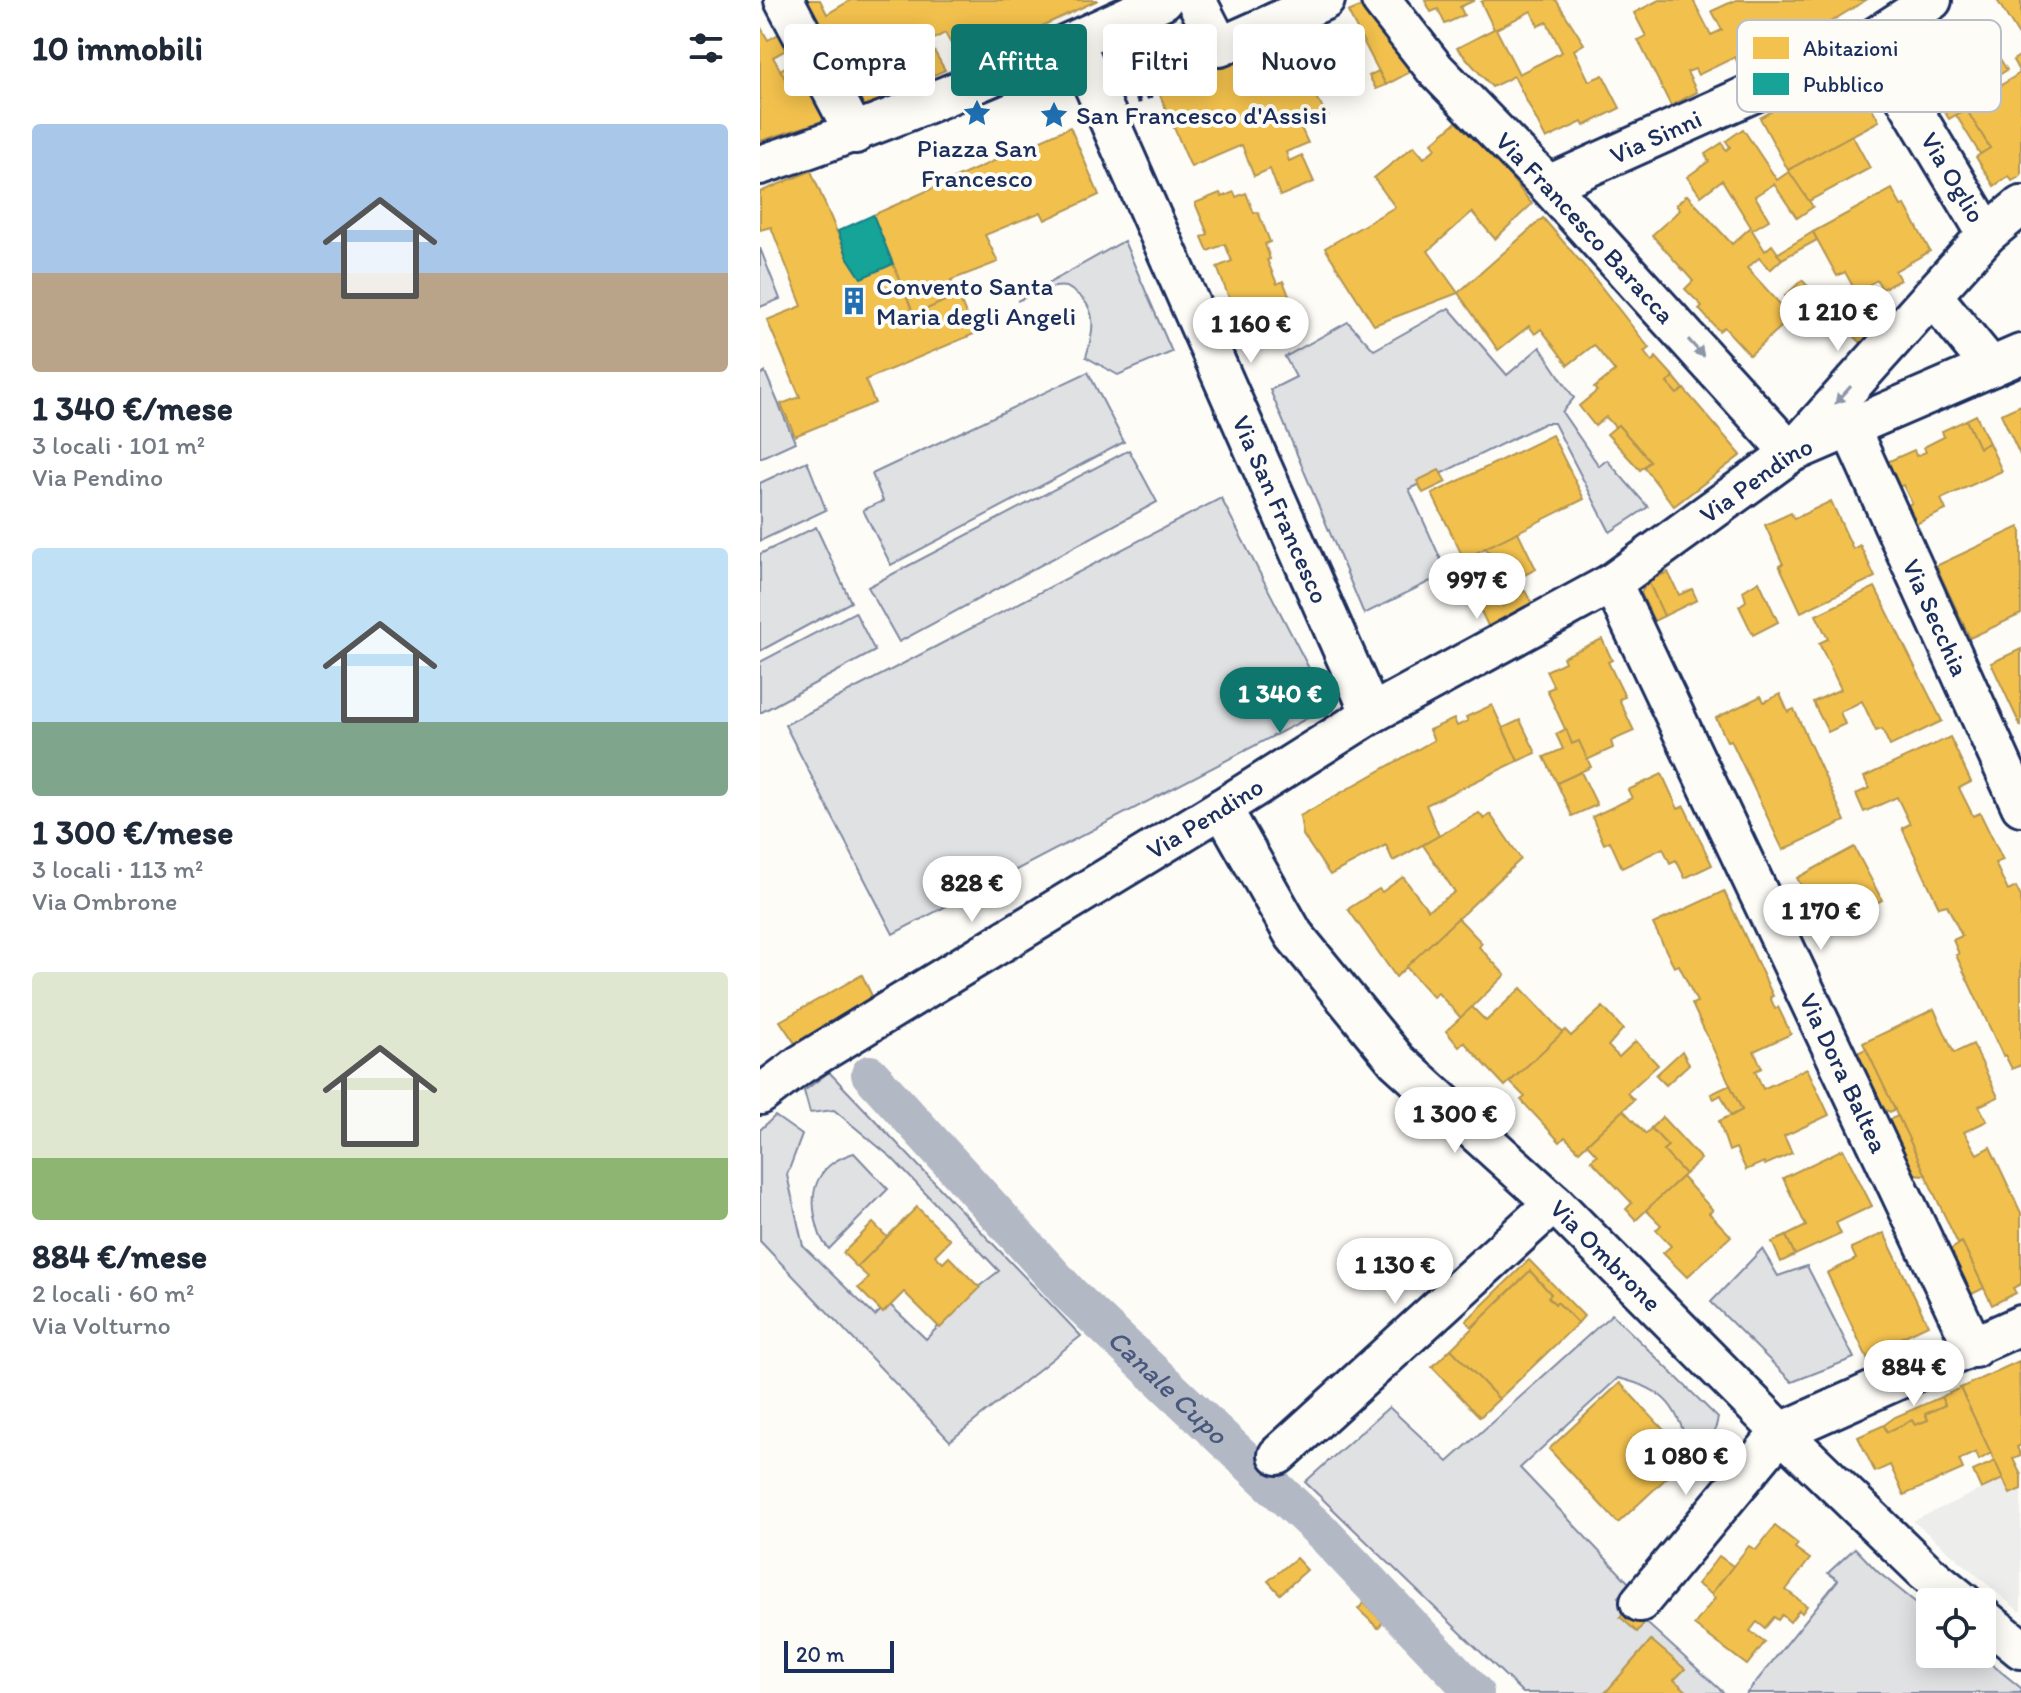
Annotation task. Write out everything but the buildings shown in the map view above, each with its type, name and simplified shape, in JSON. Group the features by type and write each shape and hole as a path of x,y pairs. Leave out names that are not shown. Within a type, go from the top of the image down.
{"street":[{"path":"784,0 855,134"},
{"path":"1087,35 1163,0"},
{"path":"1196,0 1220,47 1325,0"},
{"name":"Via Francesco Baracca","path":"1381,0 1435,69 1548,185 1791,453"},
{"name":"Via Sinni","path":"1902,20 1932,0"},
{"name":"Via San Francesco","path":"1087,70 1371,714"},
{"path":"760,165 855,134 951,93"},
{"name":"Via Sinni","path":"1548,185 1737,100"},
{"name":"Via Oglio","path":"1914,112 1987,234"},
{"path":"1791,453 1987,234 2021,206"},
{"name":"Via Pendino","path":"760,1095 800,1065 1371,714 1612,583 1791,453 2006,360 1932,295"},
{"name":"Via Secchia","path":"1850,428 2021,806"},
{"name":"Via Dora Baltea","path":"1612,583 1974,1348"},
{"name":"Via Ombrone","path":"1222,808 1294,935 1397,1061 1554,1203 1781,1432 1946,1588"},
{"path":"1278,1455 1554,1203"},
{"path":"1640,1602 1781,1432 2021,1325"},
{"path":"1996,1628 2021,1649"}],"shaded area":[{"path":"1124,241 1172,352 1118,375 1086,357 1092,331 1091,315 1089,307 1077,294 1067,287 1054,287 1017,301"},
{"path":"760,248 780,299 760,307"},
{"path":"1449,308 1507,375 1540,347 1574,398 1562,412 1599,466 1607,460 1648,507 1610,532 1554,423 1545,423 1409,489 1447,573 1364,614 1270,390 1296,377 1285,357 1348,322 1374,350"},
{"path":"765,372 795,442 760,458 760,375"},
{"path":"1088,372 1124,442 891,565 863,510 883,501 872,474"},
{"path":"1129,450 1157,502 899,642 868,587"},
{"path":"807,461 826,510 760,541 760,483"},
{"path":"1221,498 1329,707 893,934 785,725"},
{"path":"816,527 851,602 760,651 760,554"},
{"path":"855,612 875,651 760,713 760,662"},
{"path":"829,1072 1081,1336 950,1441 760,1241 760,1130 775,1116 802,1135 787,1175 803,1246 875,1316 888,1303 926,1339 973,1291 999,1271 892,1158 834,1110 810,1113 804,1091"},
{"path":"854,1153 888,1189 829,1249 816,1221 816,1187 825,1170 842,1157"},
{"path":"1762,1249 1778,1276 1807,1266 1854,1358 1792,1382 1711,1302"},
{"path":"1612,1314 1718,1418 1713,1438 1693,1459 1676,1415 1661,1396 1618,1378 1520,1468 1630,1584 1618,1597 1724,1693 1523,1693 1305,1482 1389,1407 1448,1462"},
{"path":"2003,1479 2010,1494 2021,1489 2021,1613 1996,1592 1996,1588 1992,1588 1913,1521"},
{"path":"1855,1548 1878,1572 1916,1603 1916,1668 1996,1668 2021,1688 2021,1693 1747,1693 1838,1580 1828,1573"}],"waterway":[{"name":"Canale Cupo","path":"870,1074 1070,1294 1324,1534 1475,1693"}],"place":[{"name":"Piazza San Francesco","path":"977,113"},
{"name":"San Francesco d'Assisi","path":"1054,115"},
{"name":"Convento Santa Maria degli Angeli","path":"854,301"}]}
